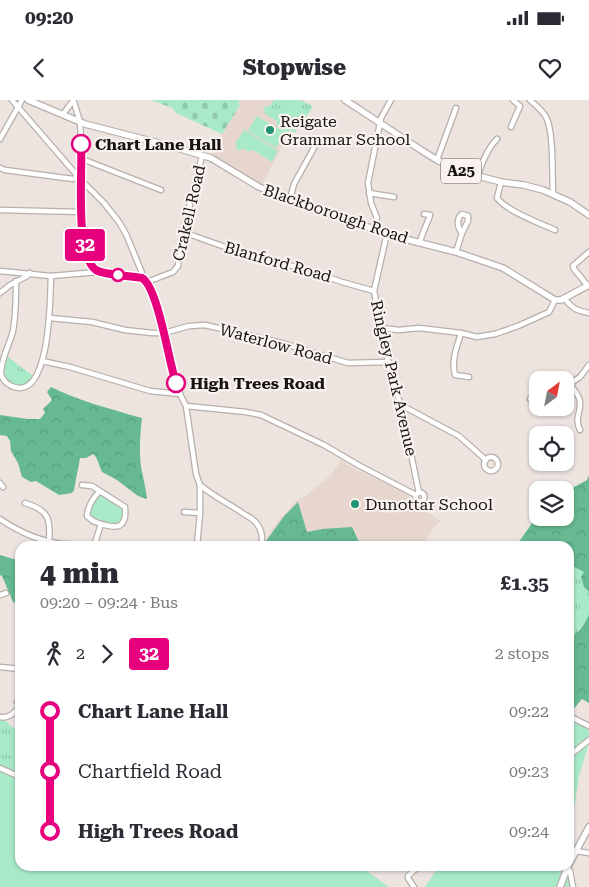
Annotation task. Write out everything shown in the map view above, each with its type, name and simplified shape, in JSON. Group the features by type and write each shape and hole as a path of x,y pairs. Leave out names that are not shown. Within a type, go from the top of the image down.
{"main road":[{"name":"Blackborough Road","path":"28,100 80,122 211,158 252,184 373,229 456,252 503,268 555,300"},
{"name":"A25","path":"345,100 437,160 459,171 501,182 524,185 553,194 589,214"},
{"path":"555,300 564,298 589,286"},
{"path":"574,855 589,827"},
{"path":"560,887 566,871"}],"street":[{"path":"12,100 119,222 126,234 142,273 142,278"},
{"path":"0,139 22,100"},
{"path":"373,229 376,218 368,183 382,118 391,100"},
{"path":"511,127 520,106 513,100"},
{"path":"530,100 541,110 549,124 553,194"},
{"path":"63,114 73,101"},
{"path":"73,101 80,122 82,159 79,178 84,243 88,260 99,272"},
{"path":"437,160 456,108"},
{"path":"478,176 488,152 497,139"},
{"path":"290,199 294,184 314,146"},
{"name":"Crakell Road","path":"147,282 173,272 178,266 183,232 202,156"},
{"path":"82,159 161,190"},
{"path":"552,162 560,161"},
{"path":"0,168 74,179 79,178"},
{"path":"501,182 497,198 501,202 509,208 555,230"},
{"path":"369,193 394,197"},
{"path":"0,210 81,212"},
{"path":"420,242 430,215 424,214"},
{"name":"Blanford Road","path":"183,232 245,254 304,269 374,291"},
{"name":"Ringley Park Avenue","path":"186,406 261,415 324,445 360,466 418,494 402,405 392,382 374,291 387,233"},
{"path":"456,252 462,233"},
{"path":"589,252 573,266 589,286"},
{"path":"85,272 91,265"},
{"path":"0,271 51,276 99,272 142,278 147,282 157,306 173,372 186,406 196,474 200,485 197,541"},
{"path":"0,293 30,273"},
{"path":"16,281 15,318 12,336 1,367 2,376 6,383 18,388 26,387 33,382 42,361 50,318 51,276"},
{"path":"564,298 573,309 589,314"},
{"path":"382,328 399,330 419,328 477,337 495,334 549,312 555,300"},
{"name":"Waterlow Road","path":"50,318 92,322 124,330 164,333 189,326 205,325 282,343 348,363 389,362"},
{"path":"461,333 454,357 453,369 456,375 469,377"},
{"path":"42,361 70,367 150,391 180,394"},
{"path":"574,381 580,377 589,365"},
{"path":"574,390 580,401 577,423 580,430"},
{"path":"402,405 459,436 486,460"},
{"path":"82,485 92,486 125,507 124,520 120,525 115,527 102,524 93,521 87,516 88,508 99,492"},
{"path":"200,485 209,493 251,518 262,532 262,541"},
{"path":"0,519 34,538 49,541 50,527 47,516 36,506 25,503"},
{"path":"184,512 200,513"},
{"path":"96,541 102,524"},
{"path":"0,595 6,593"},
{"path":"0,667 15,668"},
{"path":"0,717 11,716 15,712"},
{"path":"574,718 589,726"},
{"path":"574,752 589,740"},
{"path":"0,768 15,775"},
{"path":"576,851 589,853"},
{"path":"414,871 408,876 414,887"},
{"path":"570,871 573,887"}],"shaded area":[{"name":"Reigate Grammar School","path":"240,100 305,100 304,102 313,106 295,133 290,131 262,185 213,154 217,143 240,105 238,104"},
{"name":"Dunottar School","path":"341,460 353,468 407,494 422,511 424,512 425,510 441,521 434,527 425,541 266,541 280,518 285,515 296,501 304,497 331,475"}],"green space":[{"path":"151,100 240,100 238,103 240,105 222,134 176,113 172,108"},
{"path":"274,100 299,100 313,106 295,133 290,130 287,135 279,130 280,127 276,125 278,122 264,113 263,110 270,106"},
{"path":"257,116 285,133 276,148 248,131"},
{"path":"244,130 278,151 272,162 253,150 249,152 242,148 240,151 236,148 235,144"},
{"path":"8,357 33,376 30,381 21,386 10,382 4,373"},
{"path":"51,387 107,408 142,418 140,461 147,499 138,496 117,480 102,472 93,454 86,458 80,458 72,493 59,495 36,481 31,482 22,477 18,463 11,451 10,441 7,436 0,435 0,415 40,419 45,413 43,409 52,400 47,392"},
{"path":"589,475 589,592 584,587 581,577 584,572 574,567 574,541 520,541 530,526 574,526 574,487 587,480"},
{"path":"99,494 122,508 123,518 118,525 114,526 99,521 91,516 89,511"},
{"path":"298,502 307,532 352,527 359,541 266,541 285,515"},
{"path":"0,555 15,560 15,603 13,602 0,575"},
{"path":"574,567 584,572 584,587 589,592 589,614 577,634 574,636"},
{"path":"589,614 589,703 582,699 574,708 574,634 586,621"},
{"path":"0,719 3,719 15,728 15,772 0,765"},
{"path":"574,722 589,728 589,743 579,776 574,809"},
{"path":"0,769 15,776 15,871 367,871 389,887 0,887"},
{"path":"436,871 562,871 570,875 571,887 425,887"}],"bus line":[{"name":"32","path":"81,144 81,212 84,243 88,260 99,272 145,279 157,306 176,383"}],"place":[{"name":"Reigate Grammar School","path":"270,130"},
{"name":"Chart Lane Hall","path":"81,144"},
{"name":"High Trees Road","path":"176,383"},
{"name":"Dunottar School","path":"355,504"}]}
